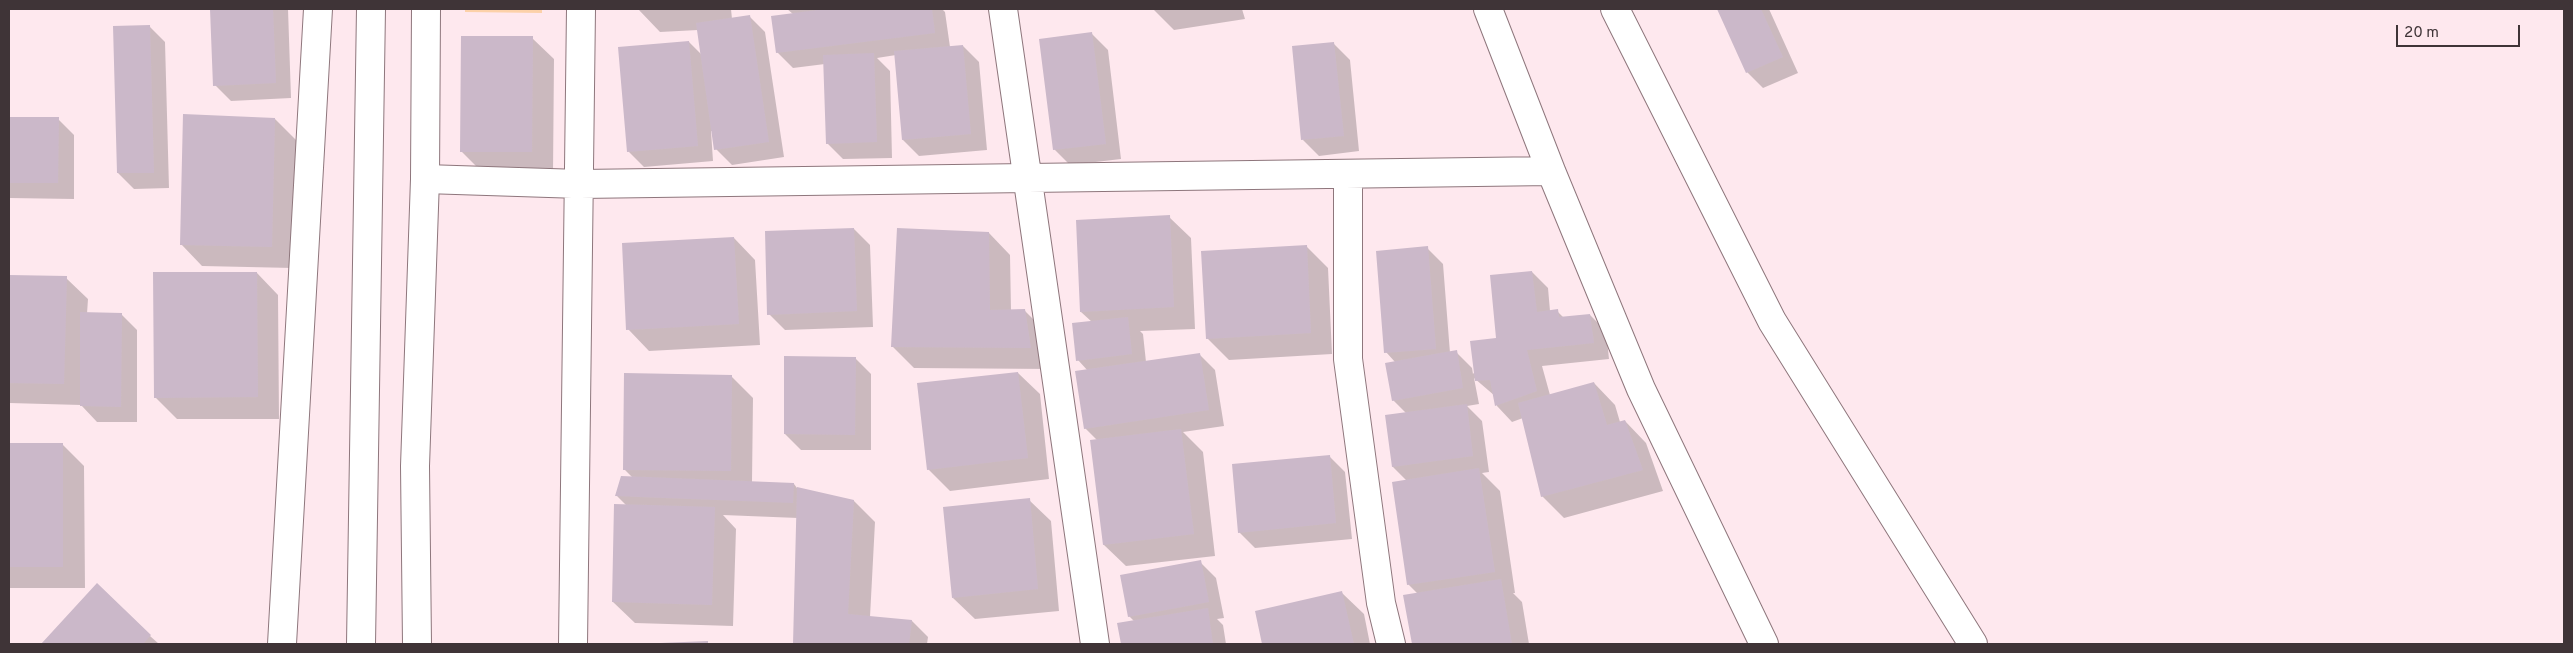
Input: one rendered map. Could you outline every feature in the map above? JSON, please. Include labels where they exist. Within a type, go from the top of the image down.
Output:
[{"type":"street","points":[[282,644],[318,9]]},
{"type":"street","points":[[361,644],[371,9]]},
{"type":"street","points":[[417,644],[415,466],[425,179],[426,9]]},
{"type":"street","points":[[573,644],[581,9]]},
{"type":"street","points":[[1003,9],[1096,644]]},
{"type":"street","points":[[1488,9],[1551,170],[1641,389],[1764,644]]},
{"type":"street","points":[[1615,9],[1772,321],[1973,644]]},
{"type":"street","points":[[425,179],[580,184],[1551,170]]},
{"type":"street","points":[[1348,174],[1348,359],[1381,603],[1392,644]]},
{"type":"shaded area","points":[[465,9],[542,9],[542,13],[465,12]]},
{"type":"building","points":[[210,9],[273,9],[276,83],[213,86]]},
{"type":"building","points":[[825,9],[932,9],[935,33],[776,53],[771,16]]},
{"type":"building","points":[[1717,9],[1761,9],[1783,57],[1746,73]]},
{"type":"building","points":[[750,15],[769,142],[714,150],[696,23]]},
{"type":"building","points":[[150,25],[154,173],[117,173],[113,26]]},
{"type":"building","points":[[1092,32],[1106,144],[1053,150],[1039,39]]},
{"type":"building","points":[[461,36],[533,36],[532,152],[460,152]]},
{"type":"building","points":[[689,41],[698,146],[627,152],[618,47]]},
{"type":"building","points":[[1334,42],[1344,136],[1301,140],[1292,46]]},
{"type":"building","points":[[963,45],[971,134],[902,140],[894,51]]},
{"type":"building","points":[[874,53],[877,142],[826,144],[823,55]]},
{"type":"building","points":[[183,114],[275,118],[272,247],[180,245]]},
{"type":"building","points":[[9,117],[59,117],[58,183],[9,183]]},
{"type":"building","points":[[1170,215],[1174,307],[1080,312],[1076,220]]},
{"type":"building","points":[[854,228],[857,311],[767,315],[765,231]]},
{"type":"building","points":[[897,228],[989,232],[990,310],[1025,309],[1031,348],[891,347]]},
{"type":"building","points":[[734,237],[739,324],[626,330],[622,243]]},
{"type":"building","points":[[1307,245],[1311,333],[1206,339],[1201,251]]},
{"type":"building","points":[[1428,246],[1436,349],[1384,353],[1376,251]]},
{"type":"building","points":[[1532,271],[1537,312],[1558,309],[1559,317],[1590,314],[1594,343],[1527,350],[1537,391],[1495,406],[1490,380],[1475,381],[1470,341],[1496,338],[1490,275]]},
{"type":"building","points":[[153,272],[257,272],[258,397],[154,398]]},
{"type":"building","points":[[9,275],[67,276],[64,384],[9,383]]},
{"type":"building","points":[[80,312],[122,313],[121,407],[80,406]]},
{"type":"building","points":[[1128,317],[1132,354],[1076,361],[1072,323]]},
{"type":"building","points":[[1457,350],[1463,388],[1392,401],[1385,363]]},
{"type":"building","points":[[1200,353],[1209,410],[1084,429],[1075,371]]},
{"type":"building","points":[[784,356],[856,357],[855,435],[784,434]]},
{"type":"building","points":[[1018,372],[1028,458],[927,470],[917,383]]},
{"type":"building","points":[[624,373],[732,375],[731,471],[623,470]]},
{"type":"building","points":[[1594,382],[1607,425],[1625,420],[1643,470],[1541,497],[1518,403]]},
{"type":"building","points":[[1467,404],[1473,456],[1392,467],[1385,415]]},
{"type":"building","points":[[1181,429],[1194,534],[1103,545],[1090,440]]},
{"type":"building","points":[[9,443],[63,443],[63,567],[9,567]]},
{"type":"building","points":[[1330,455],[1336,523],[1238,533],[1232,464]]},
{"type":"building","points":[[1479,468],[1495,572],[1407,585],[1392,482]]},
{"type":"building","points":[[621,476],[794,483],[793,503],[615,496]]},
{"type":"building","points":[[797,487],[854,500],[848,614],[912,620],[909,644],[793,644]]},
{"type":"building","points":[[1030,498],[1038,589],[952,598],[943,507]]},
{"type":"building","points":[[614,504],[715,507],[712,605],[612,602]]},
{"type":"building","points":[[1201,560],[1209,602],[1128,617],[1120,575]]},
{"type":"building","points":[[1501,579],[1512,644],[1412,644],[1403,595]]},
{"type":"building","points":[[97,583],[151,635],[143,644],[41,644]]},
{"type":"building","points":[[1342,591],[1354,644],[1262,644],[1255,611]]},
{"type":"building","points":[[1208,608],[1213,644],[1121,644],[1117,623]]},
{"type":"building","points":[[708,641],[708,644],[660,644],[660,643]]}]
